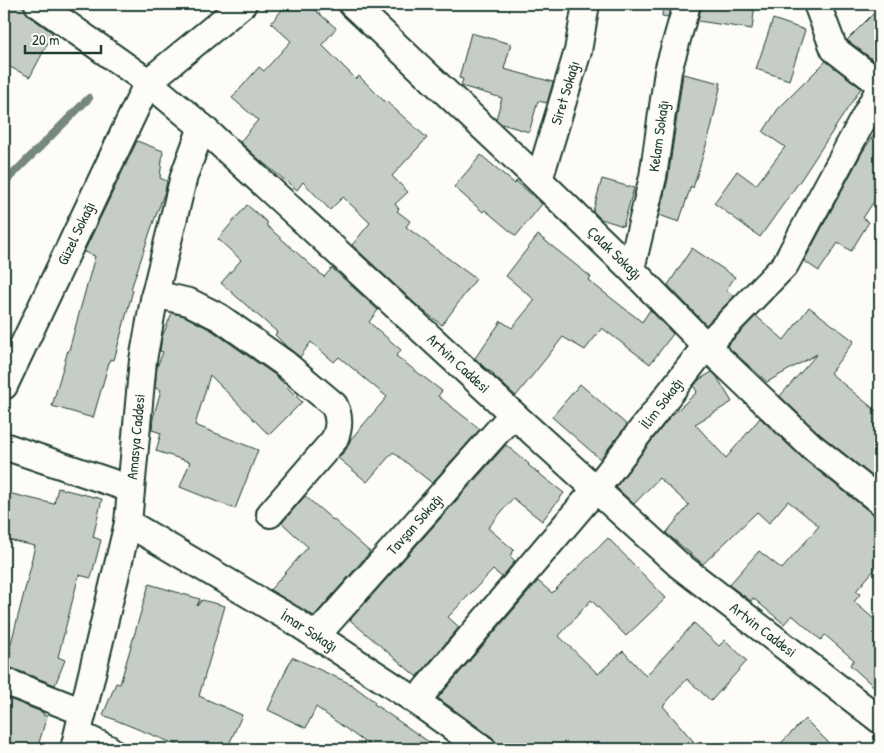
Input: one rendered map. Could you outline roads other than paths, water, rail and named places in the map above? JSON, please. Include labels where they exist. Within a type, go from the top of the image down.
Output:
[{"type":"street","name":"Artvin Caddesi","points":[[38,4],[148,82],[202,127],[680,564],[880,720]]},
{"type":"street","points":[[148,82],[243,4]]},
{"type":"street","name":"Çolak Sokağı","points":[[352,4],[539,180],[631,269],[706,346],[811,446],[880,500]]},
{"type":"street","name":"Siret Sokağı","points":[[539,180],[578,51],[586,4]]},
{"type":"street","name":"Kelam Sokağı","points":[[631,269],[653,177],[668,71],[687,4]]},
{"type":"street","points":[[817,4],[834,49],[880,84]]},
{"type":"street","name":"Güzel Sokağı","points":[[4,386],[148,82]]},
{"type":"street","name":"İlim Sokağı","points":[[416,701],[596,489],[706,346],[785,265],[880,88]]},
{"type":"street","name":"Amasya Caddesi","points":[[79,732],[128,523],[142,360],[155,294],[184,176],[202,127]]},
{"type":"street","points":[[155,294],[189,302],[219,317],[284,363],[334,404],[338,412],[339,421],[338,431],[334,440],[270,514]]},
{"type":"street","name":"Tavşan Sokağı","points":[[316,636],[514,414]]},
{"type":"street","points":[[4,446],[131,489]]},
{"type":"street","name":"İmar Sokağı","points":[[128,523],[316,636],[416,701],[483,749]]},
{"type":"street","points":[[4,681],[79,732],[109,749]]},
{"type":"waterway","points":[[4,183],[89,98]]}]
